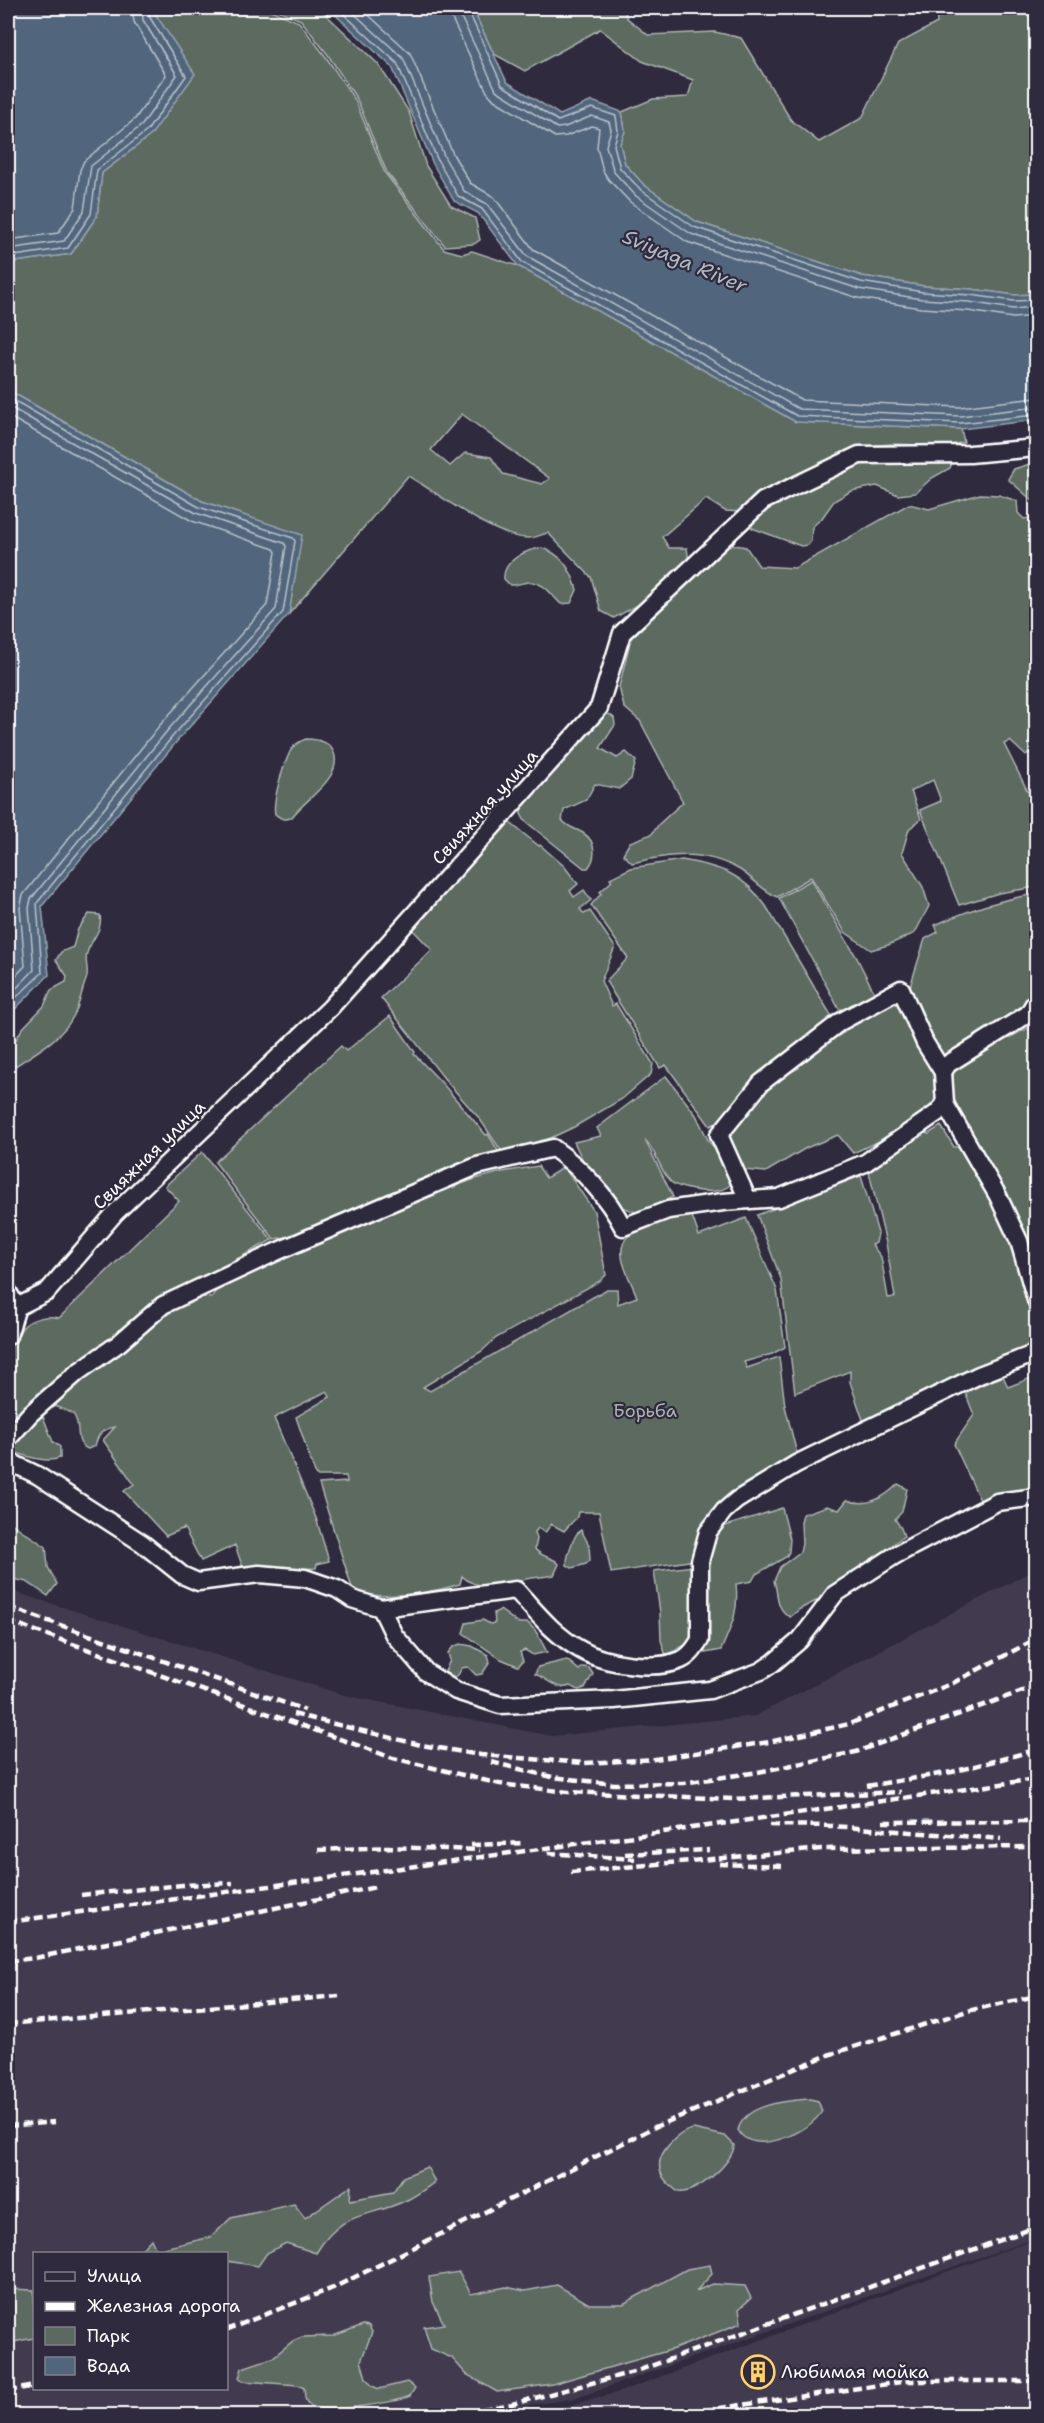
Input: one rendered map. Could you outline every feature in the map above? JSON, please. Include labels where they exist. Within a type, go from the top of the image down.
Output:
[{"type":"street","name":"Свияжная улица","points":[[17,1307],[47,1292],[115,1213],[330,1008],[599,708],[622,633],[764,501],[859,454],[970,454],[1036,448]]},
{"type":"street","points":[[748,1200],[719,1135],[753,1090],[840,1022],[901,989],[925,1043],[943,1072],[945,1104],[998,1196],[1018,1241],[1036,1300]]},
{"type":"street","points":[[943,1072],[953,1059],[1028,1014],[1036,1001]]},
{"type":"street","points":[[8,1439],[30,1414],[78,1372],[118,1344],[163,1305],[276,1252],[477,1166],[553,1148],[567,1157],[585,1177],[616,1213],[623,1227],[668,1210],[779,1198],[865,1163],[938,1113],[945,1104]]},
{"type":"street","points":[[8,1292],[17,1307],[8,1336]]},
{"type":"street","points":[[8,1461],[45,1481],[142,1543],[182,1575],[198,1582],[259,1574],[305,1578],[337,1589],[352,1599],[381,1608],[516,1590],[551,1629],[582,1651],[638,1665],[662,1665],[679,1660],[694,1650],[700,1640],[700,1561],[708,1532],[724,1510],[805,1460],[979,1375],[1036,1353]]},
{"type":"street","points":[[381,1608],[394,1635],[426,1672],[456,1691],[500,1705],[614,1700],[710,1690],[761,1671],[773,1663],[800,1640],[835,1594],[894,1556],[997,1502],[1036,1497]]},
{"type":"shaded area","points":[[1036,1569],[1036,2238],[576,2398],[459,2416],[8,2415],[8,1590],[344,1695],[552,1736],[755,1716]]},
{"type":"shaded area","points":[[1036,2239],[1036,2415],[518,2415],[550,2411],[619,2392]]},
{"type":"green space","points":[[156,8],[266,8],[299,22],[355,100],[385,173],[444,249],[462,254],[472,251],[518,266],[796,422],[961,429],[964,442],[948,446],[892,444],[866,446],[830,459],[783,483],[742,512],[725,511],[706,499],[662,537],[669,548],[687,548],[689,563],[640,604],[614,618],[601,611],[591,577],[548,533],[529,538],[500,531],[467,514],[408,476],[289,614],[301,535],[202,501],[8,390],[8,263],[71,254],[97,216],[102,173],[151,135],[154,12]],"holes":[[[462,414],[549,478],[542,484],[503,474],[491,457],[465,453],[450,466],[431,450]]]},
{"type":"green space","points":[[273,8],[319,8],[378,64],[409,112],[426,166],[451,206],[475,218],[480,240],[474,244],[445,246],[387,173],[357,99],[328,55],[301,20]]},
{"type":"green space","points":[[472,8],[624,8],[627,18],[648,35],[715,32],[741,38],[791,120],[819,142],[862,118],[898,44],[937,23],[936,8],[1036,8],[1036,294],[1015,295],[924,286],[862,276],[697,222],[644,185],[625,164],[620,144],[625,131],[622,112],[653,99],[688,97],[693,80],[642,61],[600,29],[525,71],[494,54]]},
{"type":"green space","points":[[861,461],[952,463],[950,468],[932,478],[915,493],[898,495],[877,486],[851,491],[834,501],[822,518],[812,527],[811,541],[808,545],[801,546],[752,528],[752,521],[766,507]]},
{"type":"green space","points":[[1036,462],[1036,751],[1025,755],[1010,741],[1004,744],[1036,808],[1036,887],[999,893],[959,905],[920,810],[941,801],[933,780],[911,791],[921,819],[909,829],[902,853],[923,887],[929,906],[915,933],[871,950],[845,932],[811,877],[777,897],[740,870],[713,859],[687,855],[660,857],[632,863],[623,854],[630,842],[652,834],[659,824],[683,802],[640,721],[624,707],[619,687],[632,634],[716,552],[729,544],[746,547],[759,566],[795,568],[909,504],[929,509],[980,494],[999,495],[1017,501],[1018,513],[1024,519],[1034,517],[1034,502],[1008,479],[1014,469]]},
{"type":"green space","points":[[542,548],[555,554],[569,570],[577,590],[571,603],[561,604],[539,584],[529,582],[510,585],[504,579],[507,567],[517,557]]},
{"type":"green space","points":[[609,714],[614,718],[615,725],[600,748],[617,758],[626,752],[636,761],[631,779],[619,789],[595,784],[586,800],[564,810],[562,820],[564,823],[587,836],[593,845],[593,859],[588,868],[584,868],[525,821],[521,814],[521,803],[554,764],[571,752],[600,715]]},
{"type":"green space","points":[[306,739],[319,740],[332,749],[335,762],[333,771],[321,788],[292,817],[283,819],[275,814],[279,782],[291,750]]},
{"type":"green space","points":[[509,822],[564,866],[578,884],[570,891],[574,897],[584,890],[591,900],[580,909],[584,914],[590,911],[615,947],[601,981],[612,1006],[616,1004],[653,1064],[651,1074],[622,1099],[574,1127],[536,1145],[502,1152],[479,1118],[447,1082],[381,998],[432,950],[413,930]]},
{"type":"green space","points":[[682,860],[730,873],[757,895],[766,906],[832,1017],[831,1025],[723,1120],[710,1126],[666,1065],[660,1068],[606,981],[628,958],[591,905],[612,881],[610,878],[631,868]]},
{"type":"green space","points":[[811,880],[857,958],[875,994],[847,1010],[839,1009],[779,898]]},
{"type":"green space","points":[[1036,894],[1036,989],[1008,1021],[964,1047],[940,1056],[909,990],[925,939],[938,932],[935,925],[948,919],[997,902]]},
{"type":"green space","points":[[89,914],[100,915],[100,926],[87,953],[87,977],[74,1015],[69,1024],[53,1040],[8,1071],[8,1043],[15,1041],[22,1029],[44,1006],[51,990],[66,982],[67,976],[56,960],[61,952],[73,947],[78,929]]},
{"type":"green space","points":[[893,995],[935,1078],[936,1093],[930,1107],[879,1141],[853,1153],[838,1135],[806,1148],[766,1172],[744,1170],[740,1166],[728,1136],[772,1082],[799,1068],[795,1060],[845,1032],[842,1025]]},
{"type":"green space","points":[[390,1016],[415,1052],[414,1054],[486,1135],[488,1134],[499,1152],[408,1186],[293,1236],[274,1239],[215,1162],[341,1046],[346,1051]]},
{"type":"green space","points":[[1036,1024],[1036,1281],[953,1105],[948,1076],[964,1058]]},
{"type":"green space","points":[[666,1076],[696,1115],[709,1142],[718,1150],[732,1179],[723,1189],[714,1191],[693,1190],[675,1185],[666,1176],[645,1140],[673,1197],[660,1205],[636,1212],[615,1201],[598,1184],[574,1142],[601,1136],[597,1128]]},
{"type":"green space","points":[[941,1126],[954,1147],[960,1147],[994,1203],[1012,1240],[1036,1317],[1036,1336],[1024,1348],[958,1376],[864,1423],[850,1382],[850,1371],[795,1393],[781,1279],[757,1215],[861,1176],[878,1233],[876,1243],[872,1245],[881,1257],[888,1298],[895,1297],[886,1243],[869,1172],[874,1169],[872,1161],[920,1129],[928,1134]]},
{"type":"green space","points":[[202,1152],[272,1240],[160,1300],[8,1428],[8,1348],[22,1328],[39,1318],[59,1318],[179,1201],[165,1186]]},
{"type":"green space","name":"Борьба","points":[[538,1166],[546,1178],[564,1167],[594,1211],[606,1275],[600,1281],[496,1338],[482,1351],[423,1387],[430,1391],[607,1289],[617,1289],[618,1304],[637,1297],[622,1258],[622,1250],[628,1236],[690,1210],[699,1236],[746,1218],[777,1290],[785,1347],[772,1354],[744,1362],[747,1368],[779,1357],[785,1406],[798,1458],[753,1482],[720,1504],[704,1529],[695,1560],[611,1573],[599,1512],[578,1512],[577,1517],[564,1531],[551,1524],[545,1533],[538,1528],[535,1532],[537,1539],[535,1549],[559,1564],[554,1575],[493,1586],[476,1584],[462,1576],[460,1584],[421,1593],[381,1596],[354,1594],[319,1484],[347,1482],[346,1476],[316,1476],[296,1417],[330,1397],[327,1391],[274,1418],[316,1518],[329,1561],[317,1564],[316,1568],[244,1571],[235,1545],[201,1561],[184,1528],[166,1536],[124,1491],[134,1484],[103,1440],[115,1427],[101,1433],[95,1446],[88,1449],[80,1443],[76,1418],[73,1414],[54,1406],[53,1400],[131,1343],[133,1337],[166,1308],[196,1296],[211,1298],[216,1291],[270,1263],[367,1218],[475,1179]]},
{"type":"green space","points":[[1003,1376],[1008,1387],[1036,1376],[1036,1492],[1019,1491],[980,1500],[954,1444],[974,1415],[965,1392]]},
{"type":"green space","points":[[42,1414],[53,1442],[60,1447],[60,1458],[44,1460],[16,1453],[14,1439]]},
{"type":"green space","points":[[898,1484],[907,1489],[902,1512],[895,1519],[904,1536],[818,1600],[790,1617],[785,1613],[780,1606],[774,1581],[780,1567],[800,1552],[803,1514],[827,1506],[839,1510],[847,1500],[861,1503],[875,1500],[887,1494]]},
{"type":"green space","points":[[782,1508],[790,1539],[789,1552],[786,1557],[756,1574],[752,1581],[736,1584],[735,1611],[721,1650],[705,1653],[707,1612],[704,1579],[713,1530]]},
{"type":"green space","points":[[8,1521],[46,1547],[48,1567],[57,1584],[48,1596],[27,1582],[8,1578]]},
{"type":"green space","points":[[581,1530],[589,1545],[590,1560],[586,1564],[572,1568],[567,1565],[568,1557],[573,1541]]},
{"type":"green space","points":[[693,1566],[695,1624],[690,1642],[666,1656],[661,1640],[660,1612],[654,1571]]},
{"type":"green space","points":[[500,1610],[518,1623],[528,1623],[535,1630],[547,1652],[533,1655],[525,1650],[520,1652],[523,1661],[518,1666],[501,1659],[463,1633],[466,1623],[483,1620],[490,1624],[495,1623],[494,1613]]},
{"type":"green space","points":[[460,1644],[472,1646],[488,1655],[490,1662],[482,1674],[476,1675],[468,1667],[462,1668],[454,1677],[445,1672],[450,1660],[448,1653]]},
{"type":"green space","points":[[567,1660],[579,1670],[583,1667],[589,1668],[593,1674],[585,1688],[579,1690],[570,1686],[561,1687],[535,1674],[538,1667]]},
{"type":"green space","points":[[810,2099],[818,2101],[822,2111],[816,2119],[794,2134],[768,2142],[755,2142],[745,2138],[738,2130],[742,2121],[758,2109],[768,2105]]},
{"type":"green space","points":[[693,2129],[725,2136],[734,2145],[728,2160],[721,2169],[694,2188],[678,2192],[667,2182],[660,2170],[661,2157],[669,2144],[681,2134]]},
{"type":"green space","points":[[427,2167],[435,2182],[407,2200],[346,2222],[326,2239],[316,2253],[286,2243],[267,2253],[258,2266],[228,2261],[228,2252],[139,2252],[151,2239],[156,2250],[211,2237],[231,2218],[294,2204],[305,2218],[351,2186],[350,2200],[393,2192],[403,2177]]},
{"type":"green space","points":[[710,2265],[712,2274],[696,2291],[713,2284],[745,2286],[751,2298],[739,2309],[741,2323],[674,2349],[552,2384],[497,2392],[466,2374],[452,2358],[431,2349],[424,2327],[444,2324],[433,2302],[429,2277],[459,2272],[471,2294],[506,2287],[525,2291],[557,2285],[589,2304],[623,2304],[687,2269]]},
{"type":"green space","points":[[8,2289],[33,2290],[33,2338],[8,2343]]},
{"type":"green space","points":[[363,2325],[369,2326],[372,2332],[361,2361],[366,2378],[372,2386],[379,2389],[407,2382],[415,2388],[410,2396],[390,2402],[343,2408],[317,2407],[308,2404],[304,2388],[298,2385],[242,2381],[239,2378],[242,2368],[272,2358],[293,2341],[302,2337],[333,2336]]},
{"type":"water","points":[[8,8],[156,8],[154,12],[195,74],[151,135],[102,173],[97,216],[71,254],[8,263]]},
{"type":"water","name":"Sviyaga River","points":[[328,8],[472,8],[507,82],[560,115],[592,101],[622,112],[625,131],[620,144],[625,164],[644,185],[697,222],[862,276],[924,286],[1015,295],[1036,294],[1036,420],[961,429],[796,422],[518,266],[478,213],[454,201],[433,164],[392,67]]},
{"type":"water","points":[[8,390],[202,501],[302,535],[289,614],[178,740],[42,906],[49,975],[12,1012],[8,1010]]},
{"type":"railway","points":[[8,1607],[305,1710]]},
{"type":"railway","points":[[8,1621],[393,1758],[500,1784],[568,1792],[733,1799],[901,1792]]},
{"type":"railway","points":[[293,1714],[421,1745],[481,1755],[583,1763],[655,1759],[769,1742],[849,1724],[951,1684],[1036,1639]]},
{"type":"railway","points":[[491,1762],[552,1777],[614,1784],[683,1783],[758,1772],[856,1752],[1036,1686]]},
{"type":"railway","points":[[867,1786],[952,1772],[1036,1750]]},
{"type":"railway","points":[[8,1922],[1036,1779]]},
{"type":"railway","points":[[883,1822],[1036,1821]]},
{"type":"railway","points":[[770,1825],[832,1826],[1001,1839]]},
{"type":"railway","points":[[471,1845],[525,1843]]},
{"type":"railway","points":[[384,1847],[480,1850]]},
{"type":"railway","points":[[318,1850],[390,1847]]},
{"type":"railway","points":[[571,1872],[821,1849],[1036,1847]]},
{"type":"railway","points":[[625,1854],[709,1850]]},
{"type":"railway","points":[[548,1853],[635,1859]]},
{"type":"railway","points":[[719,1864],[786,1866]]},
{"type":"railway","points":[[81,1895],[182,1885],[233,1883]]},
{"type":"railway","points":[[8,1961],[35,1958],[376,1887]]},
{"type":"railway","points":[[8,2024],[339,1996]]},
{"type":"railway","points":[[228,2329],[333,2288],[657,2126],[828,2055],[967,2011],[1036,1996]]},
{"type":"railway","points":[[8,2126],[55,2122]]},
{"type":"railway","points":[[442,2416],[512,2404],[637,2371],[1036,2227]]},
{"type":"railway","points":[[665,2416],[908,2381],[1036,2381]]},
{"type":"railway","points":[[8,2391],[33,2386]]},
{"type":"place","name":"Любимая мойка","points":[[758,2372]]}]
